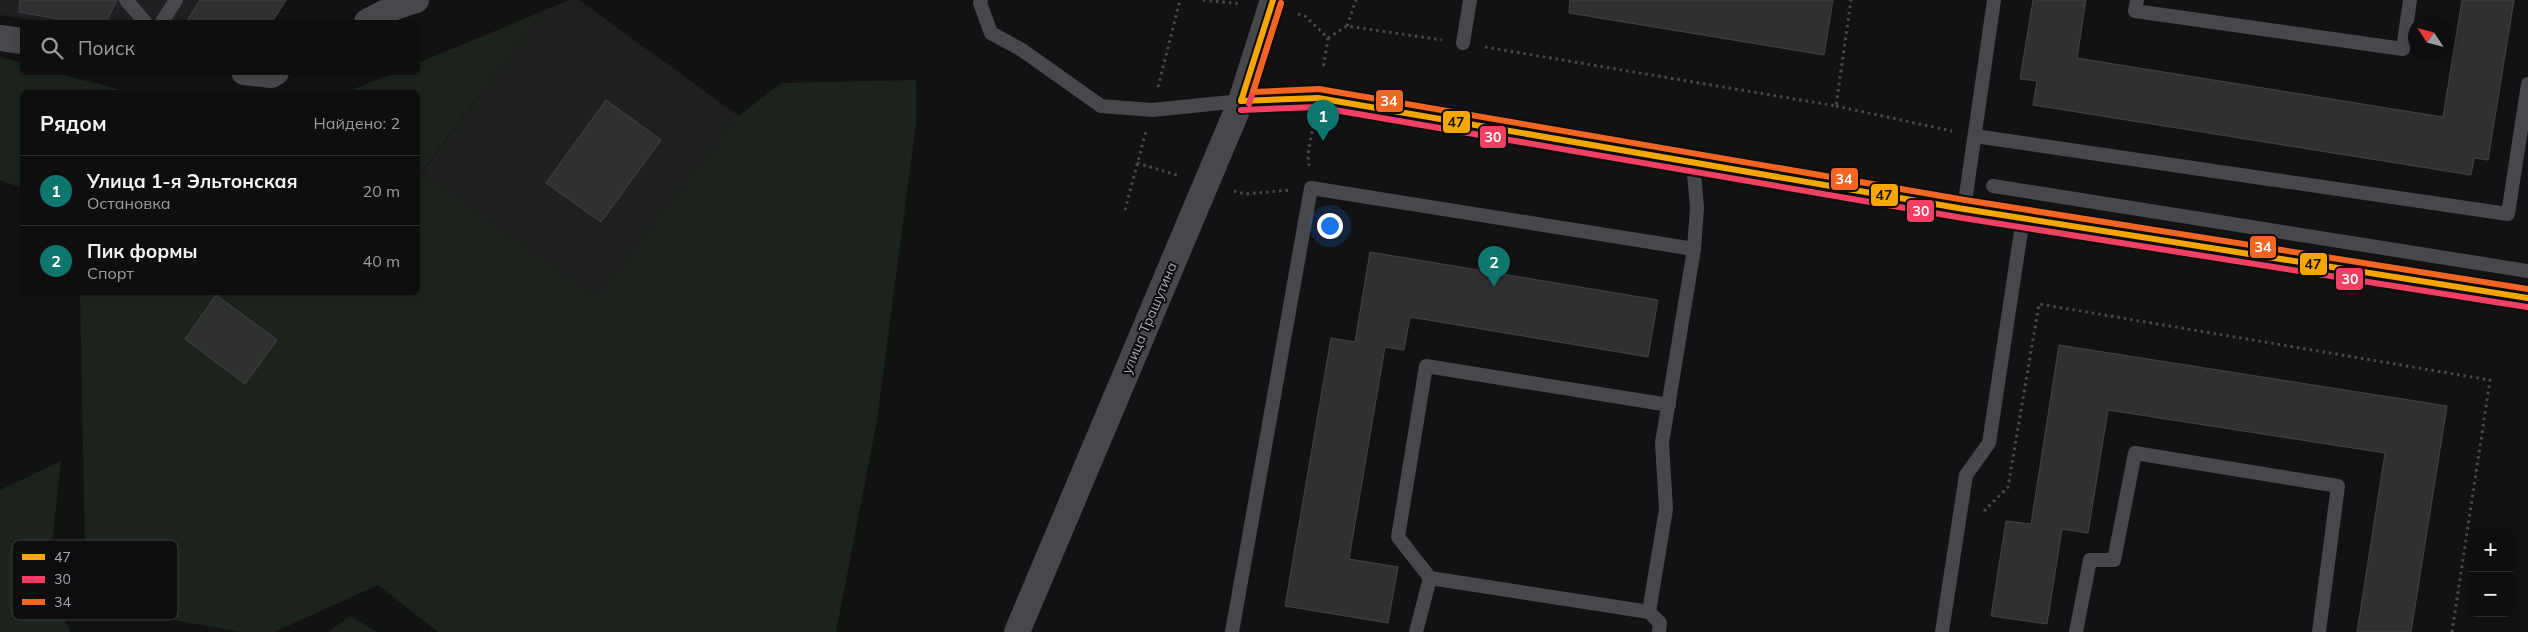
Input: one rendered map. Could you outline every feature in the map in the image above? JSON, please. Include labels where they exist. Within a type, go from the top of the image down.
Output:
[{"type":"street","points":[[371,20],[397,6],[416,0]]},
{"type":"street","name":"улица Трашутина","points":[[1017,632],[1241,100],[1273,0]]},
{"type":"street","points":[[0,38],[20,41]]},
{"type":"street","points":[[1241,100],[1318,98],[1964,209],[2528,298]]},
{"type":"lane","points":[[126,0],[143,20]]},
{"type":"lane","points":[[163,20],[176,0]]},
{"type":"lane","points":[[981,0],[980,3],[991,33],[1022,50],[1101,106],[1152,110],[1241,100]]},
{"type":"lane","points":[[1463,43],[1470,0]]},
{"type":"lane","points":[[1964,209],[1994,0]]},
{"type":"lane","points":[[2137,0],[2136,11],[2403,50],[2410,0]]},
{"type":"lane","points":[[1974,136],[2508,214],[2523,143],[2528,84]]},
{"type":"lane","points":[[1649,612],[1666,509],[1662,443],[1694,249],[1697,208],[1693,162]]},
{"type":"lane","points":[[1993,186],[2528,271]]},
{"type":"lane","points":[[1232,632],[1311,188],[1694,249]]},
{"type":"lane","points":[[1942,632],[1966,475],[1989,443],[2023,218]]},
{"type":"lane","points":[[1659,632],[1660,623],[1649,612],[1430,578],[1398,537],[1426,366],[1669,405]]},
{"type":"lane","points":[[2076,632],[2090,560],[2114,560],[2135,453],[2338,486],[2319,632]]},
{"type":"lane","points":[[1416,632],[1430,578]]},
{"type":"path","points":[[1125,210],[1180,0]]},
{"type":"path","points":[[1348,26],[1356,0]]},
{"type":"path","points":[[1836,106],[1851,0]]},
{"type":"path","points":[[1328,38],[1348,26],[1463,43],[1836,106],[1974,136]]},
{"type":"path","points":[[1982,513],[2008,487],[2039,304],[2490,380],[2452,632]]},
{"type":"shaded area","points":[[0,0],[287,0],[274,20],[30,20],[0,15]]},
{"type":"shaded area","points":[[569,0],[579,0],[739,116],[597,302],[421,174],[543,11]]},
{"type":"shaded area","points":[[543,11],[421,173],[597,301],[739,116],[781,83],[916,80],[916,124],[877,420],[836,632],[438,632],[378,585],[274,632],[240,632],[174,620],[178,620],[178,540],[85,540],[80,295],[420,295],[420,90],[351,90],[389,75],[420,75],[420,62]]},
{"type":"shaded area","points":[[0,57],[20,62],[20,75],[64,75],[122,90],[20,90],[20,187],[0,180]]},
{"type":"shaded area","points":[[61,461],[52,540],[12,540],[12,620],[64,620],[71,632],[0,632],[0,490]]},
{"type":"shaded area","points":[[350,616],[377,632],[328,632]]},
{"type":"building","points":[[20,0],[117,0],[107,20],[64,20],[19,12]]},
{"type":"building","points":[[200,0],[286,0],[273,20],[187,20]]},
{"type":"building","points":[[1570,0],[1833,0],[1824,55],[1569,13]]},
{"type":"building","points":[[2033,0],[2086,0],[2077,58],[2443,117],[2462,0],[2514,0],[2488,160],[2474,158],[2471,175],[2033,105],[2037,81],[2020,79]]},
{"type":"building","points":[[606,100],[661,140],[601,222],[546,183]]},
{"type":"building","points":[[1370,252],[1658,300],[1648,357],[1410,317],[1404,350],[1385,347],[1349,559],[1398,567],[1388,623],[1285,606],[1331,338],[1355,342]]},
{"type":"building","points":[[216,295],[277,340],[245,384],[185,339]]},
{"type":"building","points":[[2059,345],[2447,406],[2411,632],[2357,632],[2385,453],[2108,410],[2088,533],[2062,529],[2047,624],[1991,616],[2006,521],[2031,524]]},
{"type":"transit line","name":"47","points":[[1241,101],[1273,0]]},
{"type":"transit line","name":"30","points":[[1249,104],[1281,3]]},
{"type":"transit line","name":"34","points":[[1281,3],[1253,92],[1319,89],[1965,200],[2528,289]]},
{"type":"transit line","name":"47","points":[[1241,101],[1318,98],[1964,209],[2528,298]]},
{"type":"transit line","name":"30","points":[[1241,110],[1317,107],[1963,218],[2527,307]]},
{"type":"place","name":"Улица 1-я Эльтонская","points":[[1323,141]]},
{"type":"place","name":"Пик формы","points":[[1494,287]]}]
